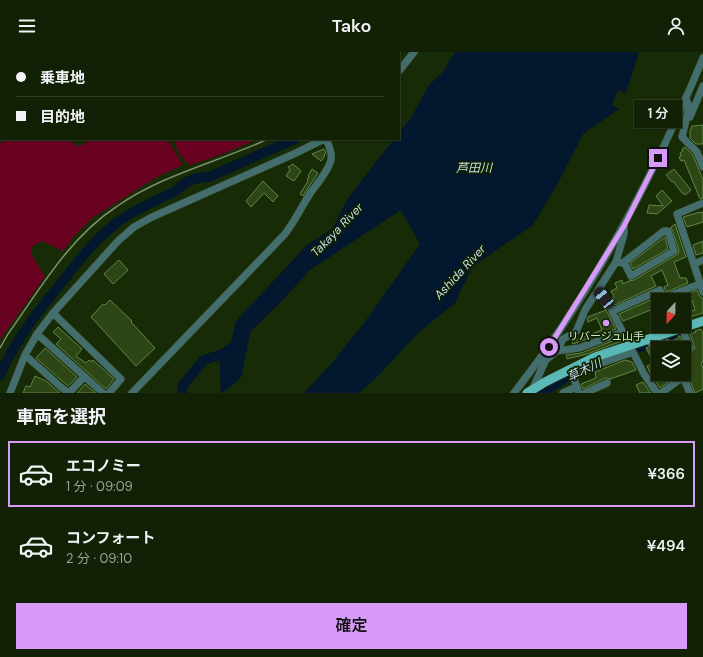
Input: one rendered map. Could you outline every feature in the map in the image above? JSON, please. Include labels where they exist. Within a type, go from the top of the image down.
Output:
[{"type":"main road","points":[[691,325],[703,321]]},
{"type":"main road","points":[[530,390],[572,373],[595,357],[651,344],[663,333]]},
{"type":"street","points":[[400,70],[414,52]]},
{"type":"street","points":[[514,393],[549,347],[624,226],[686,98],[703,58]]},
{"type":"street","points":[[682,137],[703,86]]},
{"type":"street","points":[[682,137],[689,106],[686,98]]},
{"type":"street","points":[[682,137],[700,151],[703,167]]},
{"type":"street","points":[[10,393],[25,355],[37,334],[53,313],[118,241],[134,227],[152,217],[323,140]]},
{"type":"street","points":[[132,393],[285,234],[328,167],[331,159],[329,144],[326,140]]},
{"type":"street","points":[[703,204],[677,214],[703,292]]},
{"type":"street","points":[[547,359],[557,351],[563,339],[576,332],[585,310],[616,262],[624,234],[624,226]]},
{"type":"street","points":[[616,262],[624,262],[664,231],[668,231],[674,251],[631,276],[624,262]]},
{"type":"street","points":[[694,264],[703,260]]},
{"type":"street","points":[[613,311],[660,290],[663,298],[700,284]]},
{"type":"street","points":[[598,291],[613,311],[644,374],[657,393]]},
{"type":"street","points":[[53,313],[121,379],[109,393]]},
{"type":"street","points":[[557,351],[580,348],[623,332]]},
{"type":"street","points":[[37,334],[103,393]]},
{"type":"street","points":[[530,390],[547,359],[549,347]]},
{"type":"street","points":[[25,355],[61,391],[69,393],[84,377]]},
{"type":"street","points":[[563,393],[578,390],[572,373]]},
{"type":"street","points":[[661,393],[684,377],[690,393]]},
{"type":"street","points":[[585,393],[606,384]]},
{"type":"shaded area","points":[[9,140],[69,140],[77,146],[85,144],[85,140],[168,140],[183,165],[155,178],[92,218],[75,235],[63,251],[42,241],[32,247],[32,255],[45,277],[0,339],[0,143]]},
{"type":"shaded area","points":[[173,140],[257,140],[190,165],[180,155]]},
{"type":"water","name":"芦田川","points":[[455,52],[639,52],[626,93],[618,90],[612,105],[619,109],[583,134],[558,183],[533,225],[472,267],[455,303],[419,332],[375,379],[359,393],[304,393],[331,364],[364,323],[420,244],[401,210],[310,270],[280,303],[250,332],[242,376],[233,385],[221,393],[219,351],[231,342],[236,321],[307,245],[332,229],[348,198],[393,140],[400,140],[400,132],[412,116],[429,85],[442,73]]},
{"type":"building","points":[[703,125],[703,144],[696,144],[690,138],[690,131],[692,126]]},
{"type":"building","points":[[685,147],[693,155],[703,180],[703,198],[700,199],[684,160],[681,161],[679,157],[681,156],[680,153],[683,151],[682,149]]},
{"type":"building","points":[[324,149],[326,153],[321,161],[312,154]]},
{"type":"building","points":[[293,164],[301,171],[294,181],[286,176],[290,170],[288,167]]},
{"type":"building","points":[[312,169],[318,173],[303,196],[300,194],[308,181],[308,176]]},
{"type":"building","points":[[674,169],[691,190],[685,195],[666,175]]},
{"type":"building","points":[[263,181],[278,196],[273,202],[264,193],[251,207],[246,201]]},
{"type":"building","points":[[662,190],[672,201],[657,214],[647,213],[649,205],[663,206],[656,196]]},
{"type":"building","points":[[703,212],[703,222],[687,227],[683,217]]},
{"type":"building","points":[[675,224],[686,257],[674,262],[680,278],[686,278],[688,283],[666,292],[664,287],[668,285],[662,270],[651,276],[656,286],[615,305],[611,299],[614,297],[611,291],[617,288],[615,283],[622,280],[623,284],[634,280],[678,254],[679,250],[671,227]]},
{"type":"building","points":[[665,237],[668,249],[633,269],[630,263]]},
{"type":"building","points":[[703,241],[703,253],[696,255],[693,245]]},
{"type":"building","points":[[119,260],[128,270],[113,284],[104,274]]},
{"type":"building","points":[[697,290],[703,299],[703,313],[691,317],[691,311],[695,310],[691,300],[691,293],[690,293]]},
{"type":"building","points":[[110,300],[132,321],[131,322],[155,348],[136,366],[91,317],[103,304],[105,305]]},
{"type":"building","points":[[651,300],[651,310],[623,321],[619,314]]},
{"type":"building","points":[[601,303],[605,308],[616,329],[573,344],[572,342],[576,340],[602,330],[597,318],[588,322],[587,319],[588,317],[606,310]]},
{"type":"building","points":[[58,327],[82,349],[76,356],[86,363],[89,360],[92,362],[93,360],[114,379],[106,389],[56,344],[61,339],[53,332]]},
{"type":"building","points":[[701,329],[703,334],[703,362],[701,363],[703,369],[703,389],[695,393],[690,381],[691,353],[695,348],[690,334],[696,332],[695,331]]},
{"type":"building","points":[[678,336],[680,336],[682,341],[672,341],[679,338]]},
{"type":"building","points":[[620,338],[622,341],[587,354],[567,359],[566,355],[581,353]]},
{"type":"building","points":[[647,347],[651,354],[651,357],[646,348]]},
{"type":"building","points":[[45,348],[77,377],[68,386],[36,358]]},
{"type":"building","points":[[625,360],[632,362],[636,370],[610,379],[611,380],[605,378],[583,389],[581,384],[596,378],[595,372]]},
{"type":"building","points":[[651,364],[651,374],[650,373],[647,366]]},
{"type":"building","points":[[35,376],[46,381],[60,393],[23,393],[26,386],[30,387]]},
{"type":"building","points":[[655,381],[670,381],[660,388]]},
{"type":"building","points":[[643,382],[651,393],[640,393],[636,385]]},
{"type":"building","points":[[85,384],[92,390],[96,393],[77,393]]},
{"type":"waterway","points":[[0,375],[20,338],[44,304],[91,247],[116,223],[150,203],[176,191],[187,182],[209,177],[293,140]]},
{"type":"waterway","name":"草木川","points":[[634,349],[676,335]]},
{"type":"waterway","name":"Takaya River","points":[[182,393],[183,385],[204,360],[229,352],[231,349]]},
{"type":"waterway","name":"草木川","points":[[542,393],[577,370]]},
{"type":"railway","points":[[0,348],[56,265],[99,220],[133,196],[152,186],[171,177],[266,140]]},
{"type":"place","name":"リバージュ山手","points":[[606,323]]},
{"type":"route","points":[[549,347],[624,226],[658,158]]},
{"type":"water label","name":"Ashida River","points":[[460,272]]}]
